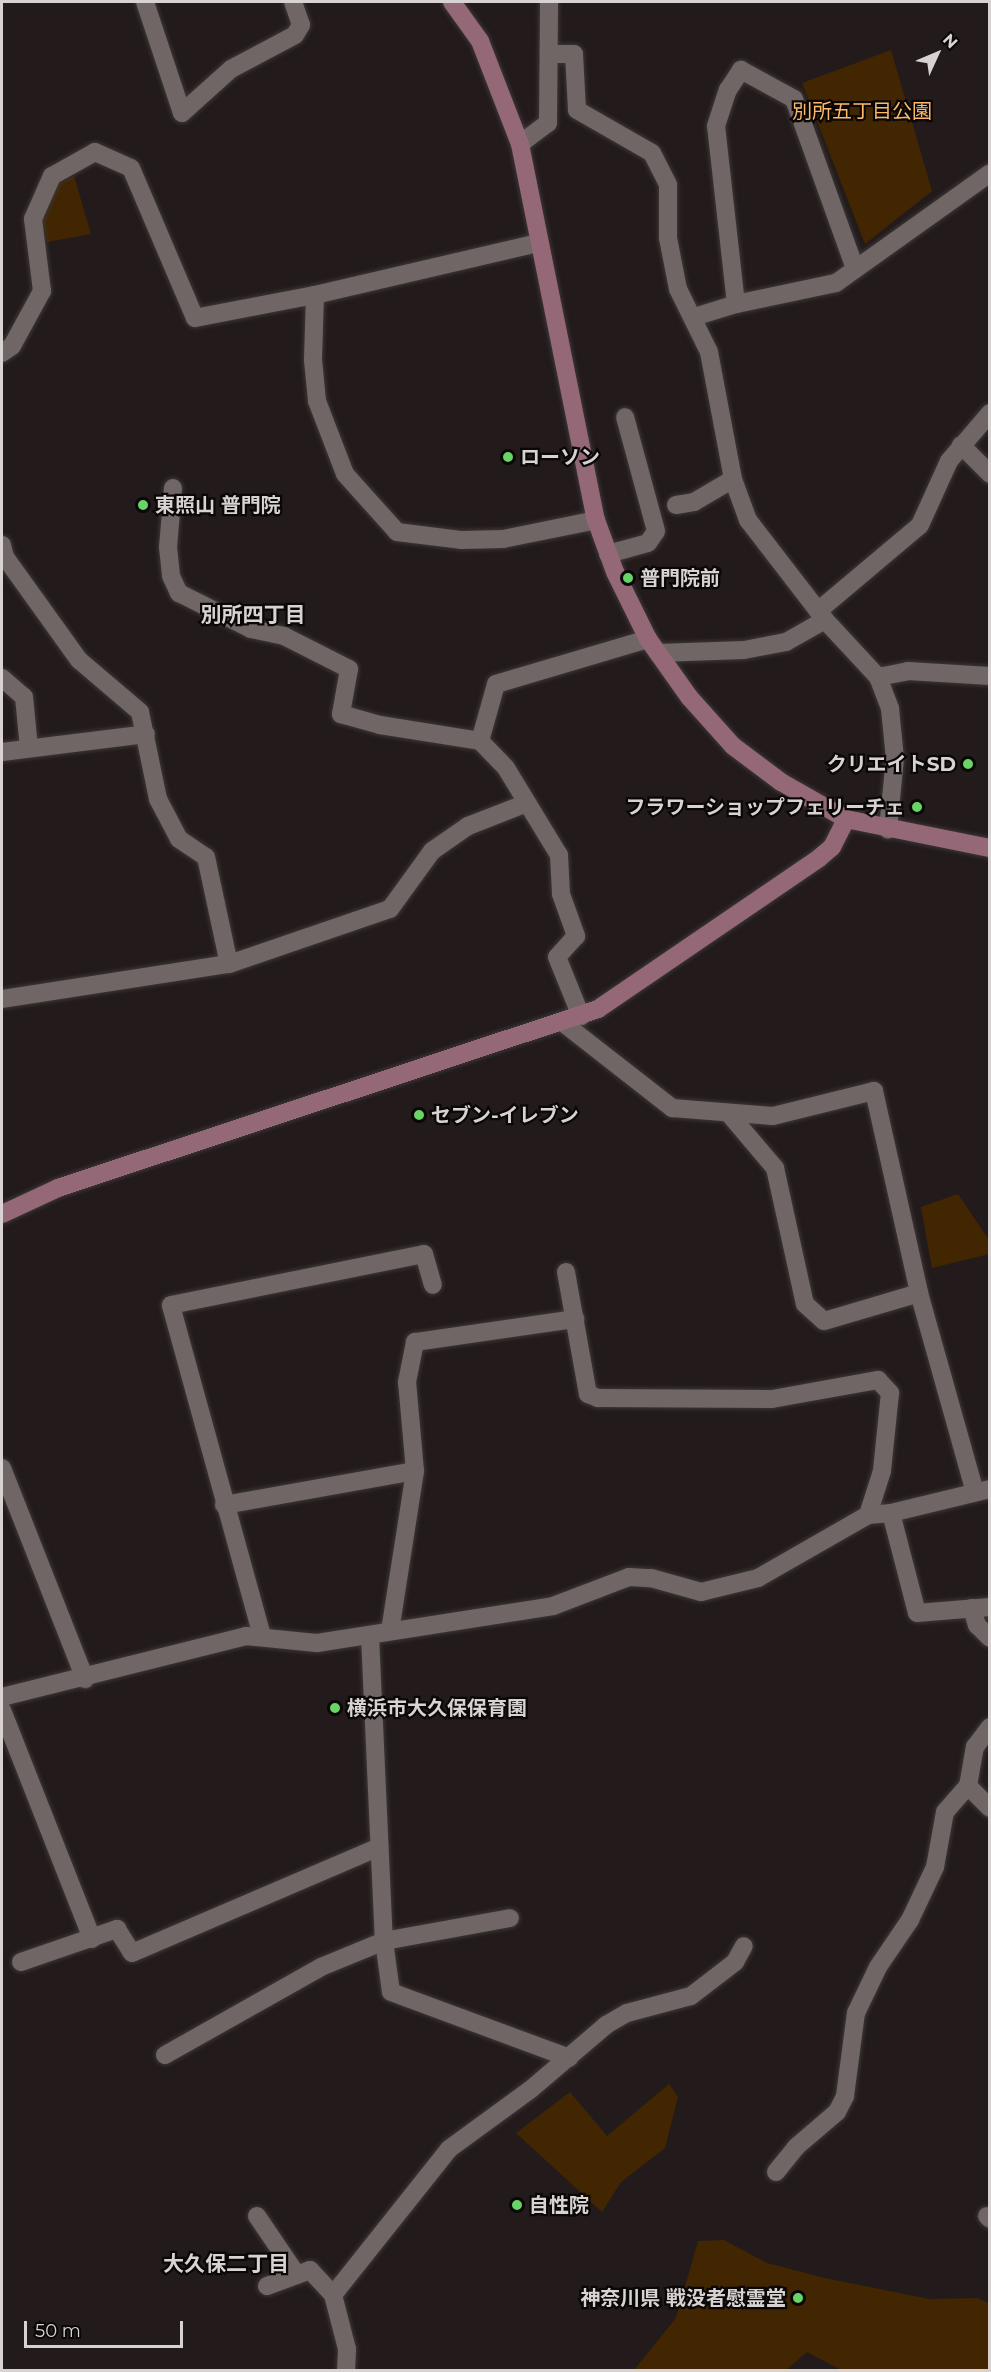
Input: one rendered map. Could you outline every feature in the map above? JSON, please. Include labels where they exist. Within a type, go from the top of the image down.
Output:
[{"type":"street","points":[[145,2],[182,113],[231,69],[295,34],[302,25],[293,2]]},
{"type":"street","points":[[452,2],[480,41],[520,144],[596,520],[608,554],[653,646],[732,746],[781,782],[846,819],[888,830],[990,848]]},
{"type":"street","points":[[520,144],[548,123],[549,2]]},
{"type":"street","points":[[550,54],[574,54],[577,110],[652,153],[668,185],[668,238],[678,289],[709,351],[733,479],[747,520],[821,616],[878,677],[890,709],[895,758],[888,830]]},
{"type":"street","points":[[736,304],[716,126],[728,90],[741,70],[794,99],[855,268]]},
{"type":"street","points":[[2,353],[12,346],[42,291],[33,219],[52,176],[95,152],[131,168],[195,318],[315,295],[539,243]]},
{"type":"street","points":[[694,317],[736,304],[836,283],[990,173]]},
{"type":"street","points":[[315,295],[313,360],[317,401],[345,474],[397,532],[461,540],[503,539],[596,520]]},
{"type":"street","points":[[480,741],[496,684],[653,646],[744,650],[786,642],[821,616],[920,525],[961,445],[990,412]]},
{"type":"street","points":[[608,554],[648,543],[656,531],[625,417]]},
{"type":"street","points":[[961,445],[990,474]]},
{"type":"street","points":[[676,505],[694,502],[733,479]]},
{"type":"street","points":[[173,488],[168,547],[171,576],[179,593],[251,629],[284,636],[349,669],[341,714],[380,725],[480,741],[506,768],[559,855],[561,894],[576,936],[557,957],[581,1016]]},
{"type":"street","points":[[2,544],[5,557],[79,660],[140,712],[158,799],[178,839],[206,857],[229,964]]},
{"type":"street","points":[[878,677],[908,671],[990,676]]},
{"type":"street","points":[[2,678],[24,697],[29,748]]},
{"type":"street","points":[[2,752],[146,734]]},
{"type":"street","points":[[2,999],[229,964],[390,909],[432,851],[468,826],[527,803]]},
{"type":"street","points":[[2,1214],[57,1188],[598,1009],[819,858],[832,847],[846,819]]},
{"type":"street","points":[[2,1697],[85,1679],[246,1636],[317,1643],[553,1606],[629,1577],[651,1578],[701,1592],[758,1578],[868,1515],[891,1513],[982,1491],[919,1293],[874,1091],[773,1116],[730,1115],[672,1108],[562,1022]]},
{"type":"street","points":[[730,1115],[775,1168],[805,1304],[824,1321],[919,1293]]},
{"type":"street","points":[[262,1636],[224,1505],[171,1305],[424,1254],[433,1285]]},
{"type":"street","points":[[566,1272],[588,1394],[598,1398],[772,1399],[878,1380],[890,1393],[882,1471],[868,1515]]},
{"type":"street","points":[[390,1631],[415,1471],[407,1382],[415,1342],[575,1319]]},
{"type":"street","points":[[2,1468],[6,1493],[85,1679]]},
{"type":"street","points":[[224,1505],[415,1471]]},
{"type":"street","points":[[891,1513],[917,1613],[981,1607],[977,1625],[990,1638]]},
{"type":"street","points":[[370,1636],[384,1941],[391,1992],[569,2058]]},
{"type":"street","points":[[2,1710],[92,1939]]},
{"type":"street","points":[[776,2172],[796,2147],[837,2112],[845,2096],[856,2013],[878,1967],[910,1920],[935,1867],[945,1812],[968,1786],[975,1746],[990,1727]]},
{"type":"street","points":[[968,1786],[990,1808]]},
{"type":"street","points":[[21,1962],[117,1929],[132,1953],[379,1847]]},
{"type":"street","points":[[165,2055],[321,1968],[384,1941],[510,1918]]},
{"type":"street","points":[[333,2295],[448,2149],[569,2058],[606,2025],[627,2013],[691,1996],[735,1962],[744,1946]]},
{"type":"street","points":[[257,2216],[297,2275]]},
{"type":"street","points":[[267,2286],[310,2270],[333,2295],[347,2349],[346,2370]]},
{"type":"green space","name":"別所五丁目公園","points":[[891,50],[932,191],[865,244],[802,83]]},
{"type":"green space","points":[[74,176],[91,234],[47,242],[43,222],[59,183]]},
{"type":"green space","points":[[958,1194],[989,1240],[989,1254],[932,1268],[921,1207]]},
{"type":"green space","points":[[669,2084],[678,2097],[665,2148],[621,2182],[602,2212],[516,2133],[570,2092],[607,2136]]},
{"type":"green space","name":"神奈川県 戦没者慰霊堂","points":[[724,2240],[767,2263],[825,2278],[929,2299],[977,2298],[989,2303],[989,2370],[841,2370],[807,2352],[786,2370],[634,2370],[676,2318],[698,2241]]},
{"type":"place","name":"ローソン","points":[[508,457]]},
{"type":"place","name":"東照山 普門院","points":[[143,505]]},
{"type":"place","name":"普門院前","points":[[628,578]]},
{"type":"place","name":"クリエイトSD","points":[[968,764]]},
{"type":"place","name":"フラワーショップフェリーチェ","points":[[917,807]]},
{"type":"place","name":"セブン-イレブン","points":[[419,1115]]},
{"type":"place","name":"横浜市大久保保育園","points":[[335,1708]]},
{"type":"place","name":"自性院","points":[[517,2205]]},
{"type":"place","name":"神奈川県 戦没者慰霊堂","points":[[798,2298]]},
{"type":"district","name":"別所四丁目","points":[[253,615]]},
{"type":"district","name":"大久保二丁目","points":[[226,2264]]}]
